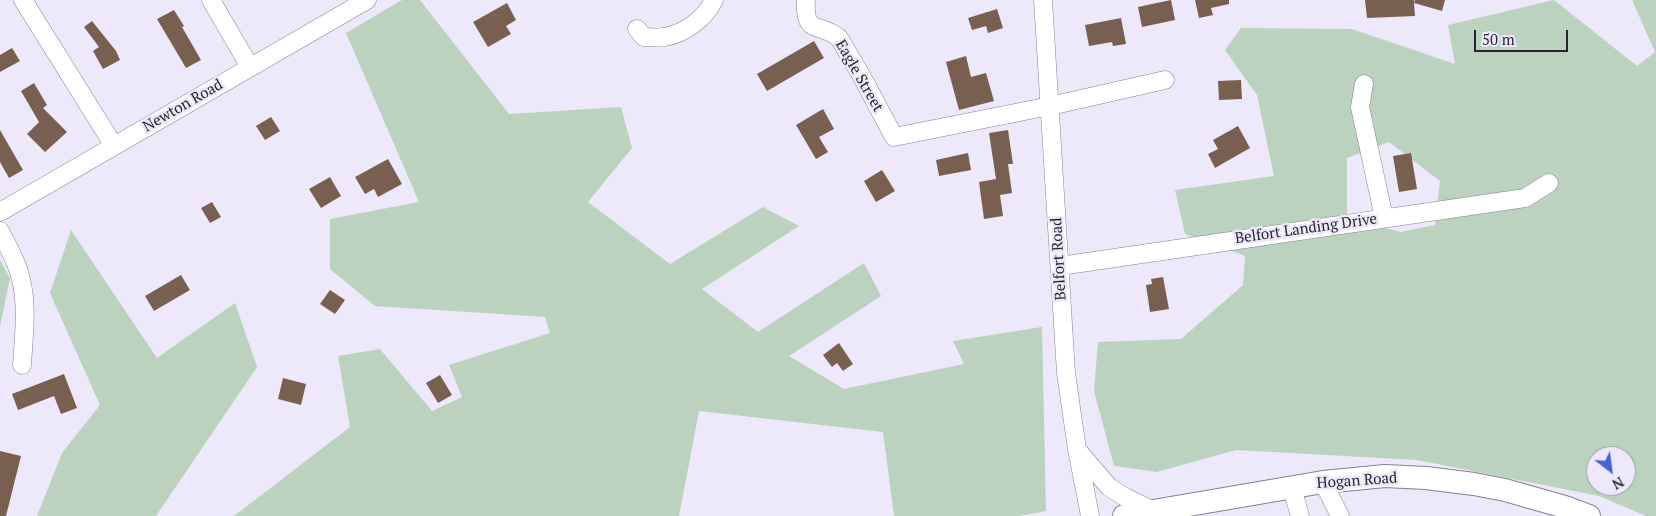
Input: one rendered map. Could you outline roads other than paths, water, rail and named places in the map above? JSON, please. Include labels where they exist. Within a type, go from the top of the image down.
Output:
[{"type":"main road","name":"Hogan Road","points":[[1124,516],[1323,482],[1385,476],[1426,478],[1474,484],[1532,497],[1589,516]]},
{"type":"street","points":[[23,0],[114,146]]},
{"type":"street","points":[[211,0],[250,67]]},
{"type":"street","name":"Newton Road","points":[[0,212],[367,0]]},
{"type":"street","points":[[637,28],[644,37],[665,37],[682,32],[700,20],[709,10],[714,0]]},
{"type":"street","name":"Eagle Street","points":[[806,0],[808,21],[813,27],[834,34],[839,38],[894,138],[1050,106]]},
{"type":"street","name":"Belfort Road","points":[[1044,0],[1066,373],[1077,449],[1090,516]]},
{"type":"street","points":[[1050,106],[1165,80]]},
{"type":"street","points":[[1364,84],[1360,107],[1384,218]]},
{"type":"street","name":"Belfort Landing Drive","points":[[1060,266],[1525,198],[1549,183]]},
{"type":"street","points":[[0,231],[17,266],[23,288],[25,306],[22,365]]},
{"type":"street","points":[[1077,449],[1109,487],[1152,510]]},
{"type":"street","points":[[1323,482],[1340,516]]},
{"type":"street","points":[[1292,488],[1300,516]]}]
